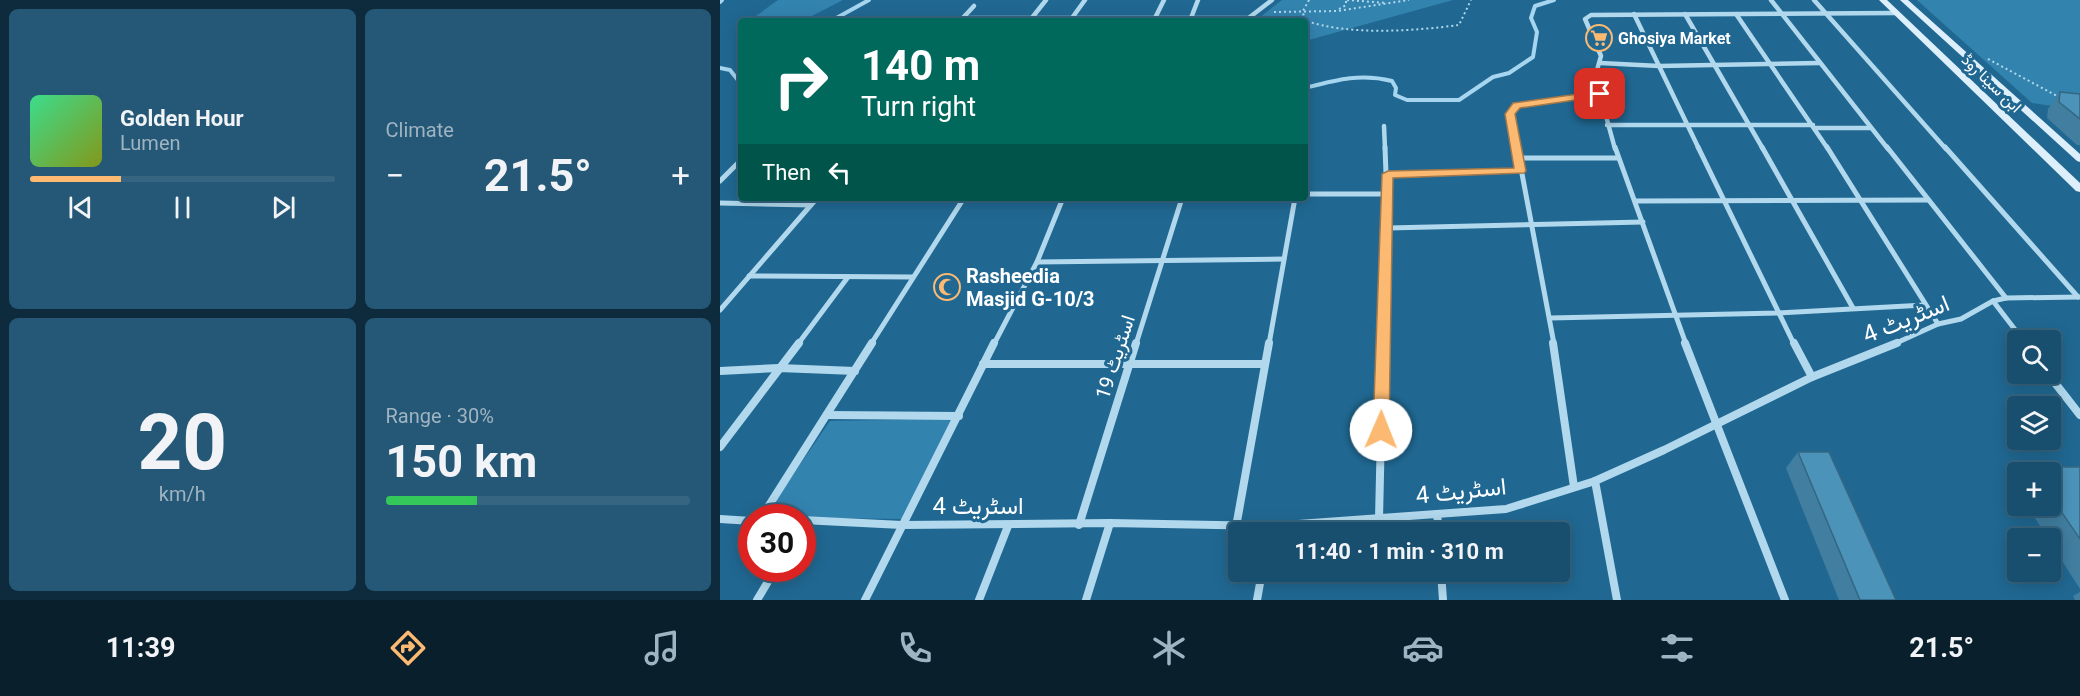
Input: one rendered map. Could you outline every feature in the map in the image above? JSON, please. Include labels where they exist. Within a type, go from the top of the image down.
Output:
[{"type":"main road","name":"ابن سینا روڈ","points":[[1883,0],[2080,189]]},
{"type":"main road","name":"ابن سینا روڈ","points":[[1904,0],[2080,159]]},
{"type":"street","points":[[1032,18],[1046,0]]},
{"type":"street","points":[[1072,18],[1084,0]]},
{"type":"street","points":[[1164,0],[1155,18],[1191,18],[1198,0]]},
{"type":"street","points":[[1248,18],[1272,0]]},
{"type":"street","points":[[1771,0],[2006,298]]},
{"type":"street","points":[[1814,0],[2079,297]]},
{"type":"street","points":[[962,18],[974,6]]},
{"type":"street","points":[[1785,600],[1716,426],[1618,158],[1600,94],[1597,70],[1601,56],[1585,19],[1591,15],[1634,14],[1897,13]]},
{"type":"street","points":[[1634,14],[1778,313],[1812,377]]},
{"type":"street","points":[[1684,14],[1750,124],[1791,201],[1853,308]]},
{"type":"street","points":[[1736,14],[1814,127],[1938,324]]},
{"type":"street","points":[[1600,63],[1659,66],[1820,63]]},
{"type":"street","points":[[1574,487],[1550,318],[1510,114],[1517,105],[1600,94]]},
{"type":"street","points":[[1607,125],[1750,124],[1870,128]]},
{"type":"street","points":[[1380,519],[1384,296],[1388,228],[1388,174],[1384,126]]},
{"type":"street","points":[[1518,158],[1618,158]]},
{"type":"street","points":[[720,180],[738,163]]},
{"type":"street","points":[[1388,174],[1520,171]]},
{"type":"street","points":[[1308,194],[1387,194]]},
{"type":"street","points":[[1635,201],[1928,200]]},
{"type":"street","points":[[720,310],[814,201]]},
{"type":"street","points":[[770,504],[962,201]]},
{"type":"street","points":[[865,600],[983,364],[1037,262],[1062,201]]},
{"type":"street","name":"اسٹریٹ 19","points":[[1078,525],[1181,201]]},
{"type":"street","points":[[1237,522],[1294,201]]},
{"type":"street","points":[[720,203],[811,205]]},
{"type":"street","points":[[1388,228],[1643,222]]},
{"type":"street","points":[[1037,262],[1163,263],[1284,260]]},
{"type":"street","points":[[749,276],[913,277]]},
{"type":"street","points":[[720,447],[848,277]]},
{"type":"street","name":"اسٹریٹ 4","points":[[1347,522],[1506,509],[1595,481],[1716,426],[1812,377],[1883,350],[1938,324],[1961,319],[1993,302],[2006,298],[2079,297]]},
{"type":"street","points":[[1993,302],[2015,330]]},
{"type":"street","points":[[1550,318],[1778,313],[1925,305]]},
{"type":"street","points":[[983,364],[1265,364]]},
{"type":"street","points":[[720,371],[779,368],[855,371]]},
{"type":"street","points":[[2056,384],[2080,415]]},
{"type":"street","points":[[827,415],[959,416]]},
{"type":"street","points":[[1595,481],[1617,600]]},
{"type":"street","points":[[1437,514],[1438,522]]},
{"type":"street","points":[[720,519],[738,520]]},
{"type":"street","name":"اسٹریٹ 4","points":[[816,522],[1008,526],[1110,523],[1228,527]]},
{"type":"street","points":[[1086,600],[1110,523]]},
{"type":"street","points":[[978,600],[1008,526]]},
{"type":"street","points":[[757,600],[768,582]]},
{"type":"street","points":[[1257,600],[1260,582]]},
{"type":"street","points":[[1442,582],[1443,600]]},
{"type":"path","points":[[1305,18],[1303,11],[1309,0]]},
{"type":"path","points":[[1337,11],[1346,5],[1347,0],[1394,3]]},
{"type":"path","points":[[1258,12],[1337,11],[1409,0]]},
{"type":"path","points":[[1308,22],[1324,27],[1355,29],[1456,26],[1462,23],[1471,0]]},
{"type":"path","points":[[1987,57],[2059,97]]},
{"type":"shaded area","points":[[778,0],[843,0],[808,18],[753,18]]},
{"type":"shaded area","points":[[1282,0],[1453,0],[1308,40],[1308,18],[1259,18]]},
{"type":"shaded area","points":[[1917,0],[2080,0],[2080,110],[2032,103]]},
{"type":"shaded area","points":[[953,419],[902,519],[816,518],[816,504],[773,504],[830,421]]},
{"type":"building","points":[[2060,92],[2080,94],[2080,119],[2059,102]]},
{"type":"building","points":[[1798,452],[1829,452],[1896,600],[1860,600]]},
{"type":"building","points":[[2061,467],[2080,467],[2080,539],[2061,511]]},
{"type":"waterway","points":[[836,18],[869,0]]},
{"type":"waterway","points":[[1308,87],[1338,80],[1369,78],[1392,81],[1396,88],[1395,95],[1407,100],[1459,100],[1493,77],[1509,73],[1533,57],[1537,32],[1531,18],[1535,6],[1554,0]]},
{"type":"waterway","points":[[720,68],[730,70],[738,80]]},
{"type":"place","name":"Ghosiya Market","points":[[1599,38]]},
{"type":"place","name":"Rasheedia Masjid G-10/3","points":[[947,287]]},
{"type":"route","points":[[1381,430],[1388,174],[1520,171],[1510,114],[1517,105],[1600,94]]}]
